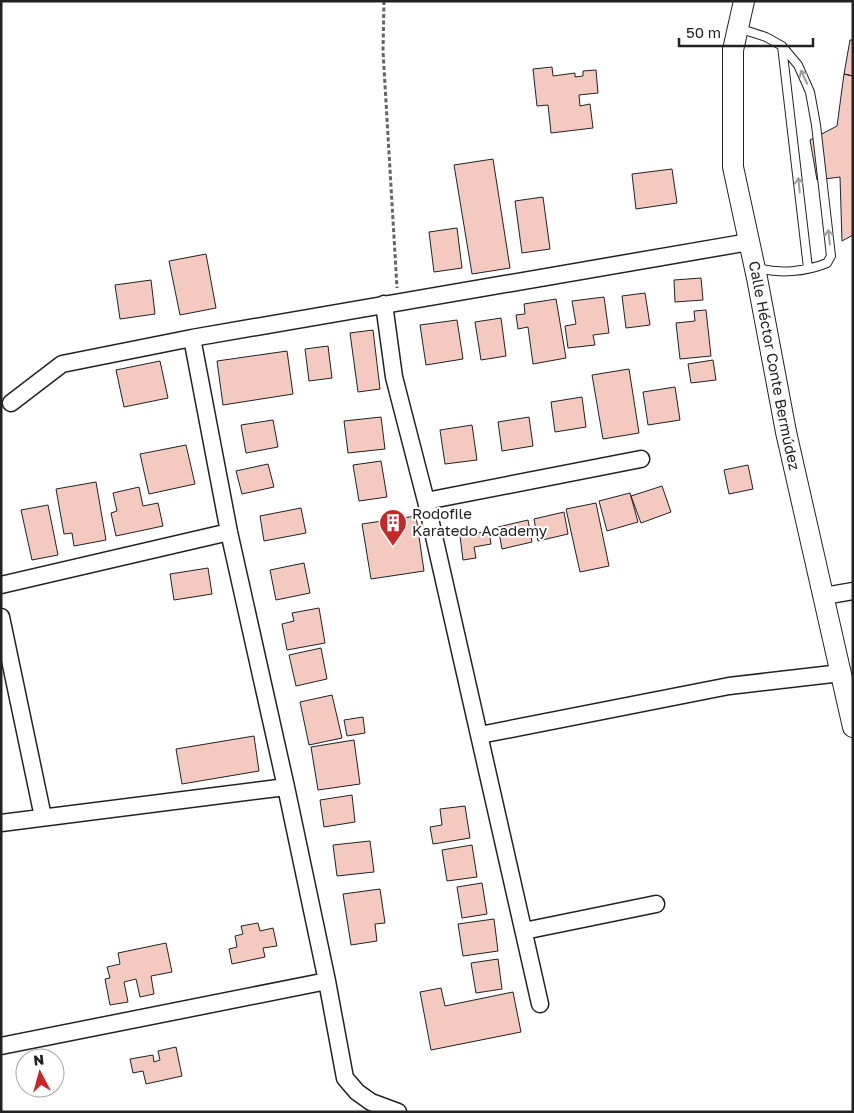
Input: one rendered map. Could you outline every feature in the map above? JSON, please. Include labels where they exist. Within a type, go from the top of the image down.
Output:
[{"type":"street","name":"Calle Héctor Conte Bermúdez","points":[[744,1],[733,50],[732,167],[755,268],[786,432],[853,727]]},
{"type":"street","points":[[11,402],[62,364],[192,338],[749,242]]},
{"type":"street","points":[[391,303],[394,377],[426,501],[540,1004]]},
{"type":"street","points":[[192,338],[229,532],[327,981],[344,1078],[357,1092],[371,1102],[398,1112]]},
{"type":"street","points":[[426,501],[641,459]]},
{"type":"street","points":[[1,585],[229,532]]},
{"type":"street","points":[[824,596],[853,591]]},
{"type":"street","points":[[1,617],[43,817]]},
{"type":"street","points":[[480,735],[729,686],[841,673]]},
{"type":"street","points":[[1,823],[286,787]]},
{"type":"street","points":[[524,932],[656,904]]},
{"type":"street","points":[[1,1046],[327,981]]},
{"type":"lane","points":[[738,28],[766,37],[782,46],[798,65],[810,92],[831,256],[827,263],[808,268],[777,272],[755,268]]},
{"type":"lane","points":[[782,46],[808,268]]},
{"type":"path","points":[[384,1],[383,51],[391,303]]},
{"type":"building","points":[[850,40],[853,40],[853,76],[844,74]]},
{"type":"building","points":[[552,67],[553,76],[575,73],[575,77],[583,76],[583,71],[596,70],[598,93],[579,95],[580,106],[590,104],[593,128],[551,133],[548,105],[537,106],[533,69]]},
{"type":"building","points":[[844,74],[853,76],[853,235],[842,241],[840,177],[817,180],[810,140],[837,126]]},
{"type":"building","points":[[493,159],[510,268],[472,274],[454,165]]},
{"type":"building","points":[[672,169],[677,203],[636,209],[632,174]]},
{"type":"building","points":[[543,197],[550,249],[522,253],[515,201]]},
{"type":"building","points":[[457,228],[462,268],[434,272],[429,232]]},
{"type":"building","points":[[206,254],[216,308],[180,315],[169,261]]},
{"type":"building","points":[[701,278],[703,300],[675,302],[674,280]]},
{"type":"building","points":[[151,280],[155,314],[120,319],[115,285]]},
{"type":"building","points":[[645,293],[650,325],[626,328],[622,296]]},
{"type":"building","points":[[604,297],[609,333],[593,335],[595,345],[568,348],[565,326],[576,324],[572,301]]},
{"type":"building","points":[[556,299],[566,358],[533,364],[528,327],[518,329],[516,315],[525,314],[524,304]]},
{"type":"building","points":[[706,310],[711,356],[680,359],[676,323],[695,321],[694,311]]},
{"type":"building","points":[[501,318],[506,356],[481,360],[475,322]]},
{"type":"building","points":[[457,320],[463,359],[426,365],[420,325]]},
{"type":"building","points":[[373,330],[380,389],[358,392],[350,333]]},
{"type":"building","points":[[328,346],[332,378],[309,381],[305,349]]},
{"type":"building","points":[[287,351],[293,394],[223,405],[217,361]]},
{"type":"building","points":[[713,360],[716,380],[691,383],[688,364]]},
{"type":"building","points":[[160,361],[168,398],[124,407],[116,370]]},
{"type":"building","points":[[629,369],[639,433],[603,439],[592,375]]},
{"type":"building","points":[[675,387],[680,420],[648,425],[643,392]]},
{"type":"building","points":[[582,397],[586,427],[555,432],[551,402]]},
{"type":"building","points":[[381,417],[385,449],[348,453],[344,421]]},
{"type":"building","points":[[529,417],[533,446],[502,451],[498,422]]},
{"type":"building","points":[[273,420],[278,447],[246,453],[241,425]]},
{"type":"building","points":[[472,425],[477,460],[445,464],[440,430]]},
{"type":"building","points":[[186,445],[195,484],[149,494],[140,454]]},
{"type":"building","points":[[381,461],[387,497],[359,501],[353,465]]},
{"type":"building","points":[[268,464],[274,487],[242,494],[236,471]]},
{"type":"building","points":[[748,465],[753,489],[729,494],[724,470]]},
{"type":"building","points":[[96,482],[106,540],[74,546],[72,533],[64,534],[56,489]]},
{"type":"building","points":[[662,486],[671,512],[641,523],[631,496]]},
{"type":"building","points":[[139,487],[143,506],[158,503],[163,526],[116,536],[111,513],[117,511],[113,493]]},
{"type":"building","points":[[630,493],[638,522],[607,531],[599,501]]},
{"type":"building","points":[[596,503],[609,566],[580,572],[566,509]]},
{"type":"building","points":[[48,505],[58,555],[32,560],[21,510]]},
{"type":"building","points":[[301,508],[306,533],[264,541],[260,516]]},
{"type":"building","points":[[564,512],[568,534],[538,541],[534,519]]},
{"type":"building","name":"Rodofile Karatedo Academy","points":[[416,516],[424,571],[371,579],[362,524]]},
{"type":"building","points":[[528,520],[532,542],[502,549],[498,527]]},
{"type":"building","points":[[489,531],[491,544],[474,547],[476,558],[463,560],[460,536]]},
{"type":"building","points":[[304,563],[310,593],[276,600],[270,570]]},
{"type":"building","points":[[208,568],[212,594],[174,600],[170,574]]},
{"type":"building","points":[[319,608],[325,643],[287,650],[282,624],[294,621],[292,613]]},
{"type":"building","points":[[321,648],[327,679],[296,686],[289,655]]},
{"type":"building","points":[[332,695],[342,738],[309,745],[300,702]]},
{"type":"building","points":[[363,717],[365,733],[347,736],[344,720]]},
{"type":"building","points":[[254,736],[259,771],[182,784],[176,749]]},
{"type":"building","points":[[354,740],[360,784],[318,790],[311,747]]},
{"type":"building","points":[[352,795],[355,822],[324,827],[320,800]]},
{"type":"building","points":[[465,806],[470,838],[433,844],[430,827],[442,825],[440,809]]},
{"type":"building","points":[[370,841],[374,872],[337,876],[333,845]]},
{"type":"building","points":[[472,845],[477,877],[447,881],[442,850]]},
{"type":"building","points":[[482,883],[487,914],[462,918],[457,887]]},
{"type":"building","points":[[380,889],[385,923],[375,924],[377,941],[351,945],[343,894]]},
{"type":"building","points":[[494,919],[498,951],[463,956],[458,924]]},
{"type":"building","points":[[258,923],[260,931],[273,928],[277,946],[263,948],[265,957],[232,964],[229,949],[237,947],[235,936],[243,934],[241,926]]},
{"type":"building","points":[[166,943],[172,972],[151,976],[154,994],[140,997],[136,979],[124,982],[128,1002],[110,1005],[105,979],[110,978],[107,967],[120,964],[118,953]]},
{"type":"building","points":[[498,959],[502,989],[476,993],[471,963]]},
{"type":"building","points":[[441,988],[445,1006],[513,992],[521,1032],[431,1050],[420,992]]},
{"type":"building","points":[[176,1047],[182,1076],[146,1084],[143,1071],[133,1073],[130,1059],[153,1055],[154,1062],[160,1060],[158,1051]]},
{"type":"place","name":"Rodofile Karatedo Academy","points":[[393,547]]}]
